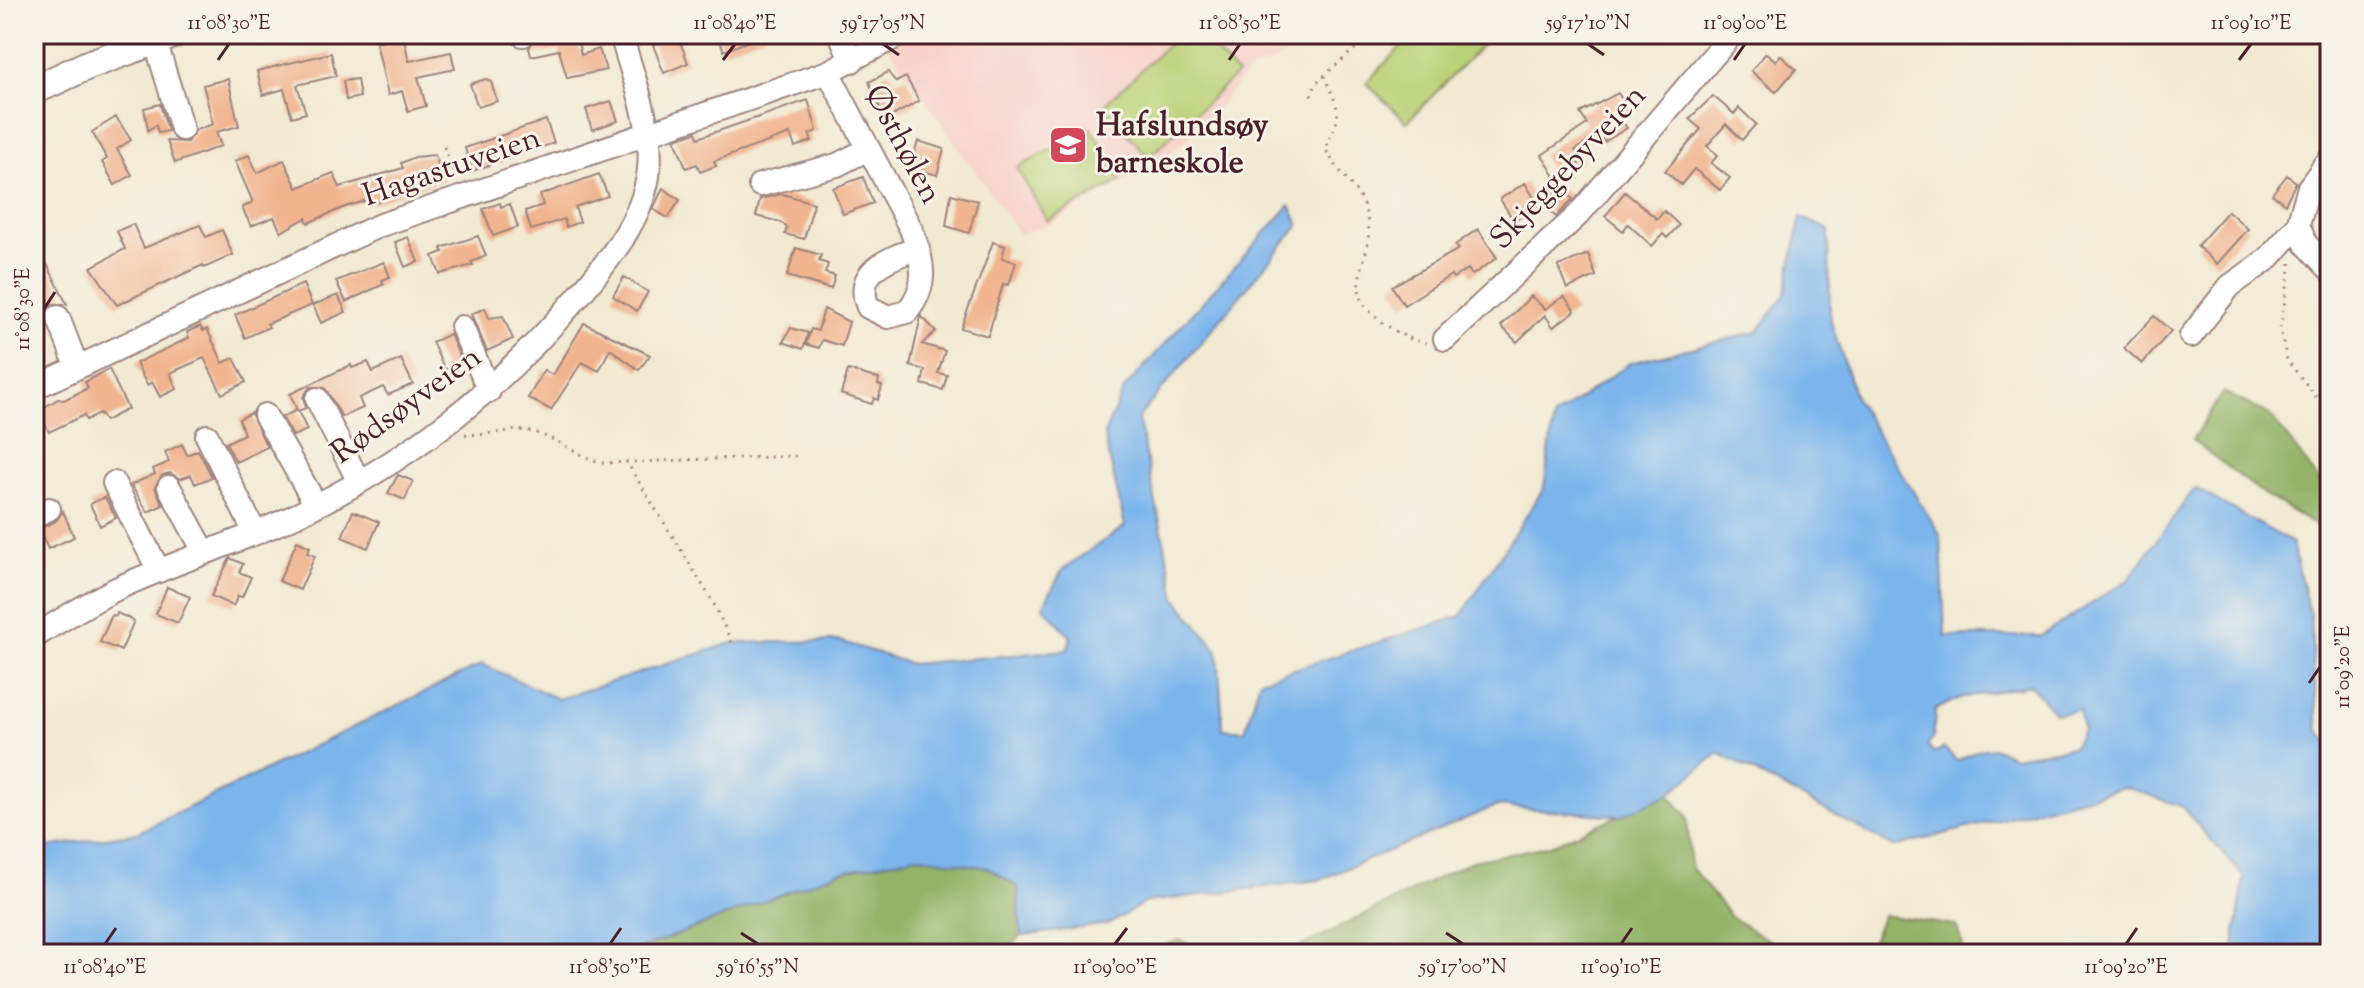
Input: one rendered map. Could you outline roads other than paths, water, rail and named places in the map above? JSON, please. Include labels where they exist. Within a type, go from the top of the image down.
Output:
[{"type":"main road","points":[[34,90],[88,65],[164,37]]},
{"type":"street","name":"Rødsøyveien","points":[[35,634],[111,592],[255,533],[359,482],[449,422],[489,391],[550,329],[619,243],[646,186],[650,155],[647,134],[621,34]]},
{"type":"street","points":[[840,34],[852,61]]},
{"type":"street","name":"Hagastuveien","points":[[34,388],[341,241],[828,72],[901,34]]},
{"type":"street","name":"Skjeggebyveien","points":[[1445,339],[1578,215],[1732,34]]},
{"type":"street","points":[[164,37],[182,129]]},
{"type":"street","name":"Østhølen","points":[[828,72],[918,248]]},
{"type":"street","points":[[760,185],[837,165],[868,149]]},
{"type":"street","points":[[2326,163],[2330,195]]},
{"type":"street","points":[[2191,336],[2230,286],[2268,259],[2298,225],[2309,187],[2326,163]]},
{"type":"street","points":[[2298,225],[2306,244],[2330,270]]},
{"type":"street","points":[[58,317],[77,367]]},
{"type":"street","points":[[462,327],[489,391]]},
{"type":"street","points":[[317,399],[359,482]]},
{"type":"street","points":[[265,415],[316,505]]},
{"type":"street","points":[[207,436],[255,533]]},
{"type":"street","points":[[114,483],[159,571]]},
{"type":"street","points":[[169,487],[205,553]]},
{"type":"water","points":[[1290,205],[1299,225],[1138,418],[1176,598],[1218,651],[1223,729],[1245,731],[1260,680],[1461,616],[1544,488],[1554,417],[1630,363],[1757,332],[1785,295],[1801,217],[1829,230],[1830,318],[1856,400],[1941,536],[1945,636],[2041,636],[2128,580],[2195,488],[2292,543],[2310,616],[2318,729],[2330,744],[2330,954],[2233,954],[2244,877],[2181,806],[2125,787],[1894,847],[1719,753],[1669,794],[1621,816],[1496,806],[1319,880],[1146,902],[1109,924],[1021,936],[1018,887],[988,868],[918,856],[839,872],[627,954],[34,954],[35,849],[137,833],[482,664],[558,699],[732,643],[840,641],[911,664],[1067,650],[1071,637],[1043,606],[1063,569],[1125,526],[1104,434],[1124,389]],"holes":[[[2030,685],[2056,714],[2079,710],[2083,729],[2073,747],[2013,757],[1996,748],[1978,750],[1957,761],[1944,748],[1933,753],[1927,746],[1933,739],[1935,710],[1959,698]]]},
{"type":"place","name":"Hafslundsøy barneskole","points":[[1068,145]]}]
